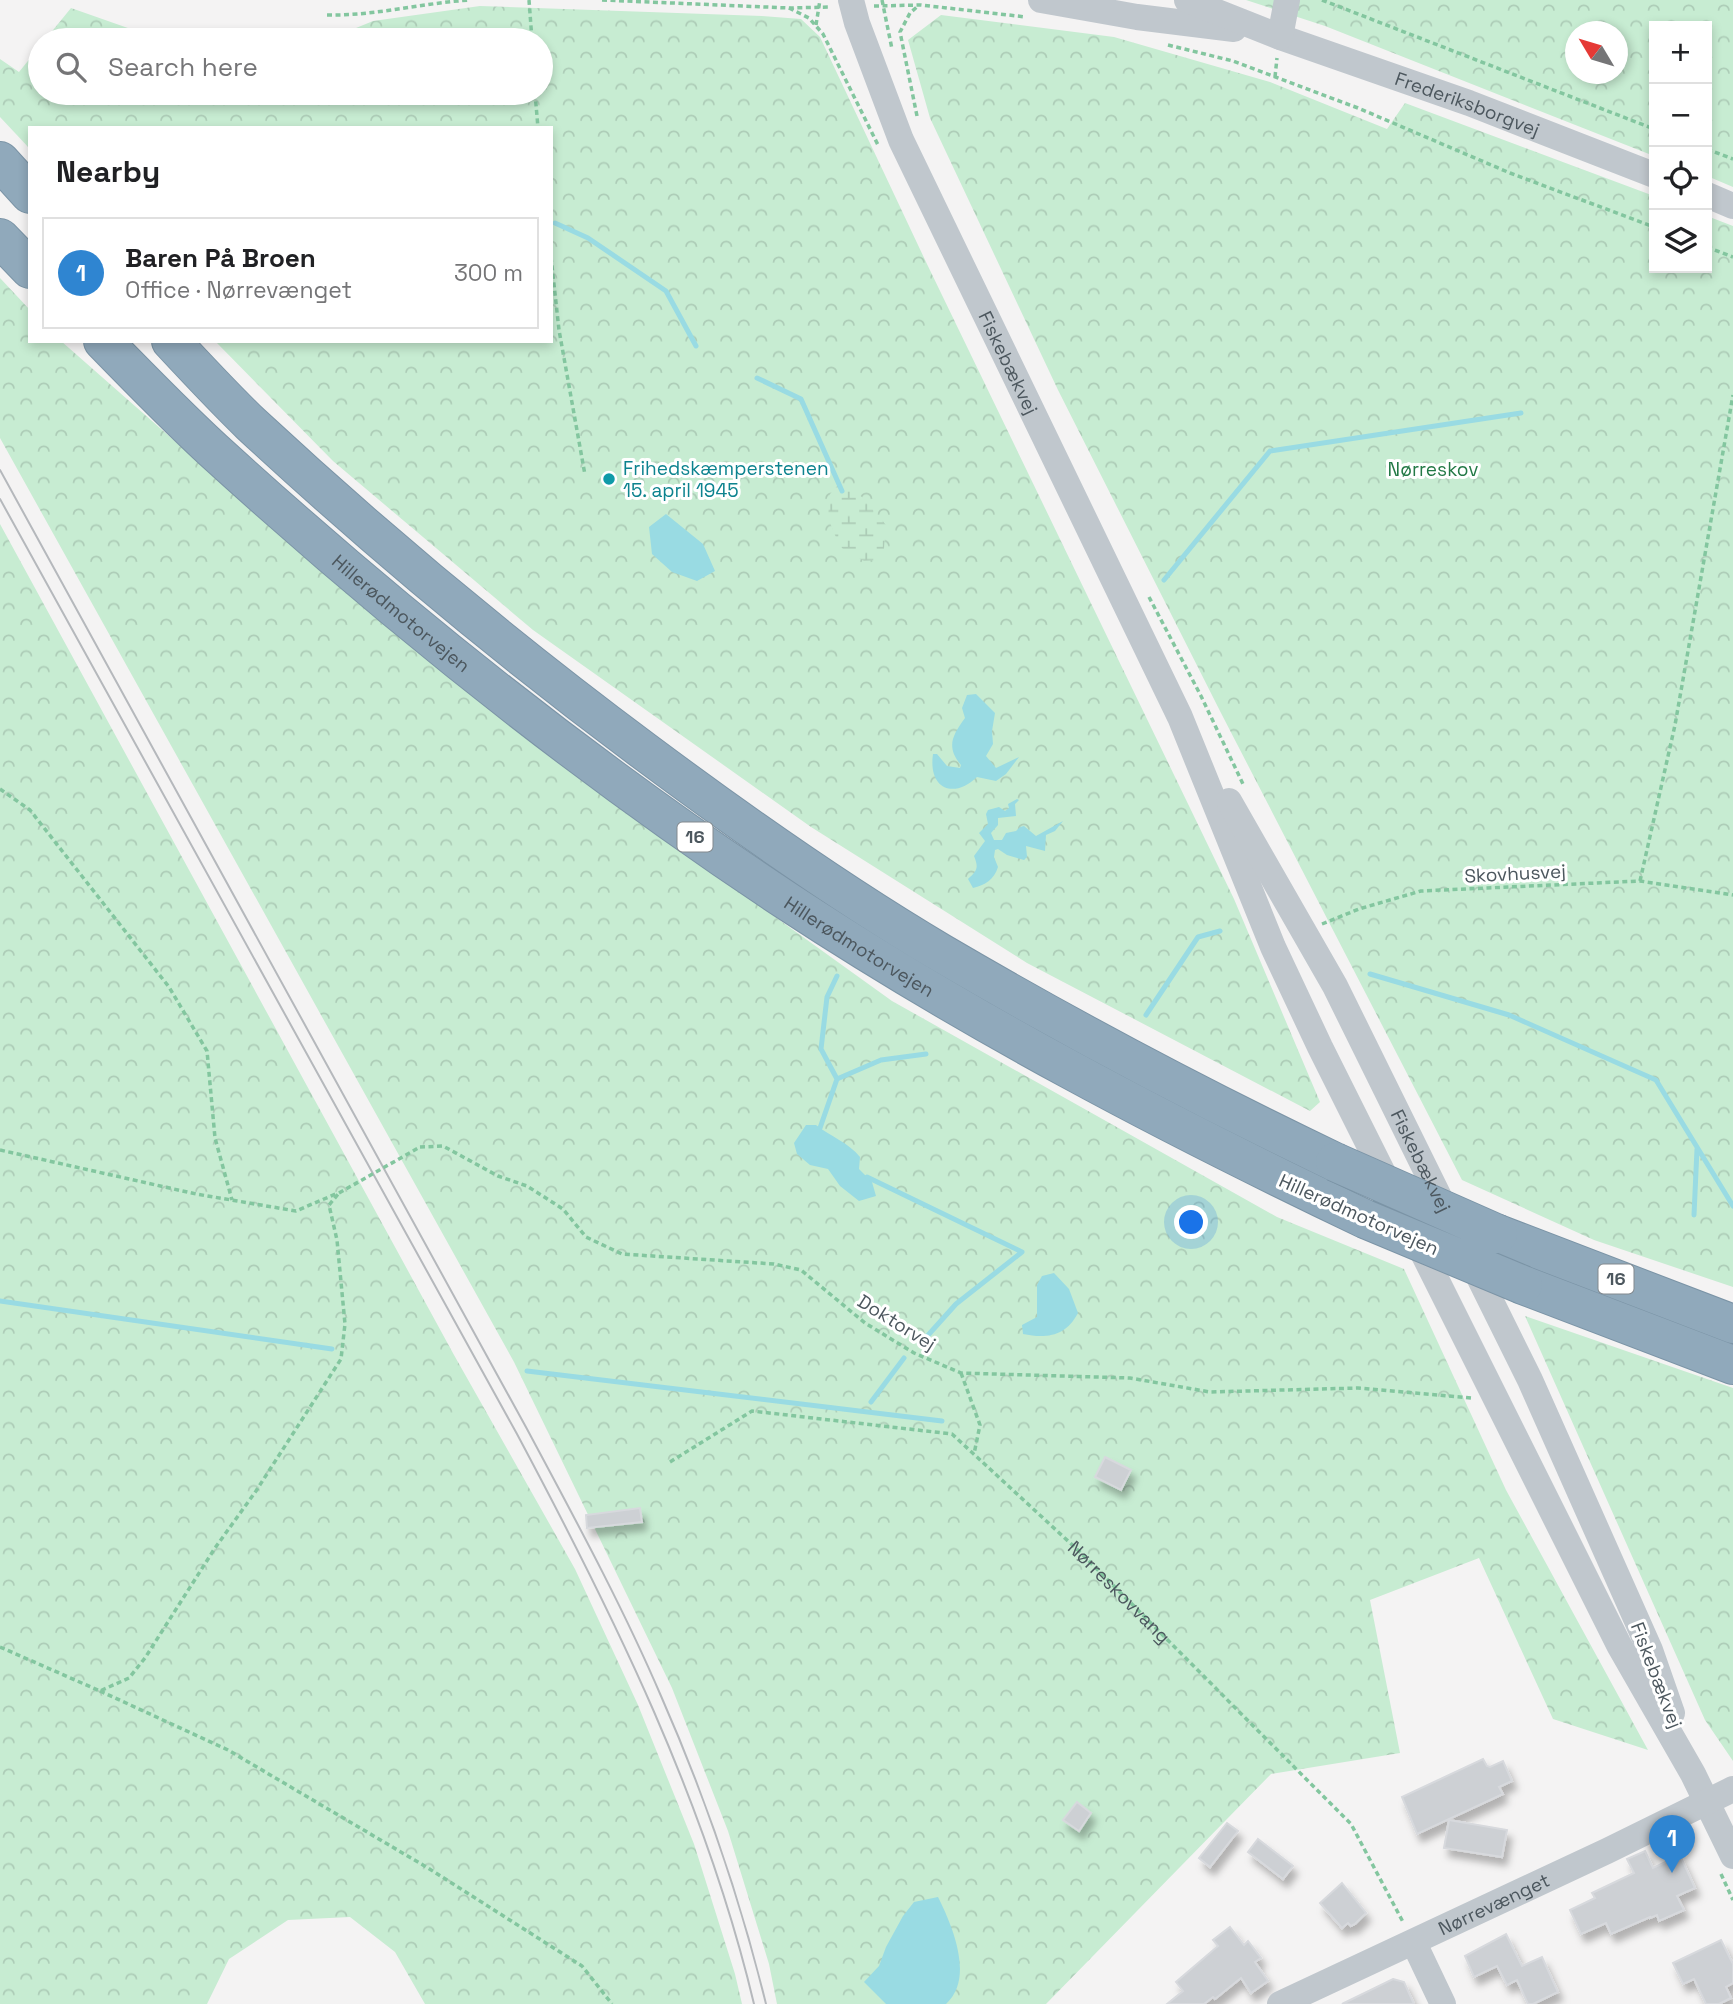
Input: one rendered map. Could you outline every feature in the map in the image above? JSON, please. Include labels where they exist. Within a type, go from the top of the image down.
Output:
[{"type":"highway","points":[[0,161],[28,192]]},
{"type":"highway","points":[[0,238],[28,267]]},
{"type":"highway","name":"Hillerødmotorvejen","points":[[105,343],[212,449],[362,581],[519,709],[787,901],[921,985],[1125,1100],[1241,1160],[1365,1219],[1523,1285],[1733,1365]]},
{"type":"highway","name":"Hillerødmotorvejen","points":[[173,343],[249,422],[397,554],[547,678],[692,787],[811,870],[939,951],[1146,1068],[1335,1162],[1498,1234],[1733,1324]]},
{"type":"street","name":"Fiskebækvej","points":[[851,0],[901,140],[1180,717],[1273,947],[1494,1400],[1619,1645],[1693,1774],[1733,1856]]},
{"type":"street","name":"Frederiksborgvej","points":[[1041,0],[1280,37]]},
{"type":"street","name":"Frederiksborgvej","points":[[1187,0],[1280,37],[1469,103],[1649,173]]},
{"type":"street","points":[[1280,37],[1287,0]]},
{"type":"street","points":[[1712,197],[1733,206]]},
{"type":"street","name":"Fiskebækvej","points":[[1180,717],[1335,986],[1530,1380],[1650,1650],[1693,1774]]},
{"type":"street","name":"Nørrevænget","points":[[1280,2004],[1733,1790]]},
{"type":"street","points":[[1414,1943],[1443,2004]]},
{"type":"path","points":[[327,15],[352,15],[436,2],[470,0]]},
{"type":"path","points":[[529,0],[531,28]]},
{"type":"path","points":[[602,0],[789,8]]},
{"type":"path","points":[[816,25],[820,0]]},
{"type":"path","points":[[882,0],[884,6]]},
{"type":"path","points":[[1322,0],[1649,127]]},
{"type":"path","points":[[918,122],[900,32],[910,13],[919,5]]},
{"type":"path","points":[[1275,77],[1393,122],[1510,173],[1649,225]]},
{"type":"path","points":[[537,105],[538,126]]},
{"type":"path","points":[[1712,151],[1733,159]]},
{"type":"path","points":[[1712,249],[1733,257]]},
{"type":"path","points":[[553,275],[559,330],[585,475]]},
{"type":"path","points":[[1640,881],[1675,725],[1733,394]]},
{"type":"path","points":[[0,789],[30,810],[169,987],[208,1051],[215,1138],[232,1200]]},
{"type":"path","name":"Skovhusvej","points":[[1305,933],[1359,909],[1421,891],[1640,881],[1733,895]]},
{"type":"path","name":"Doktorvej","points":[[0,1150],[196,1194],[296,1211],[339,1193],[420,1147],[443,1146],[498,1176],[527,1186],[563,1209],[586,1237],[622,1254],[774,1265],[801,1270],[865,1323],[914,1353],[961,1373],[1130,1378],[1210,1391],[1358,1388],[1494,1400]]},
{"type":"path","points":[[100,1691],[130,1678],[145,1658],[341,1359],[345,1324],[337,1240],[329,1205],[339,1193]]},
{"type":"path","points":[[961,1373],[980,1425],[974,1454]]},
{"type":"path","name":"Nørreskovvang","points":[[670,1462],[752,1411],[952,1434],[1081,1553],[1351,1824],[1414,1943]]},
{"type":"path","points":[[0,1647],[228,1750],[428,1868],[582,1966],[612,2004]]},
{"type":"green space","points":[[1246,0],[1733,0],[1733,187],[1712,178],[1712,21],[1649,21],[1649,154],[1325,26]]},
{"type":"green space","points":[[480,6],[762,16],[801,19],[820,37],[1234,899],[1320,1102],[1310,1111],[1027,963],[811,827],[533,630],[333,461],[217,343],[553,343],[553,126],[28,126],[28,147],[0,117],[0,59],[19,72],[28,61],[28,105],[553,105],[553,28],[356,28],[373,21]]},
{"type":"green space","points":[[71,8],[128,28],[55,28]]},
{"type":"green space","name":"Nørreskov","points":[[941,15],[1114,37],[1270,82],[1387,129],[1405,103],[1649,194],[1649,273],[1712,273],[1712,218],[1733,226],[1733,1287],[1594,1240],[1462,1180],[1058,390],[930,118],[908,40]]},
{"type":"green space","points":[[0,278],[28,308],[28,343],[63,343],[351,596],[628,811],[892,1001],[1277,1217],[1404,1269],[1506,1490],[1648,1750],[1553,1719],[1479,1558],[1370,1600],[1400,1753],[1271,1774],[1046,2004],[777,2004],[769,1964],[728,1831],[672,1688],[514,1362],[0,438]]},
{"type":"green space","points":[[840,483],[862,497],[886,525],[883,560],[864,561],[840,547],[828,518],[830,494]]},
{"type":"green space","points":[[0,524],[454,1355],[575,1569],[638,1705],[694,1844],[742,2004],[425,2004],[395,1952],[350,1917],[288,1920],[229,1959],[207,2004],[0,2004]]},
{"type":"green space","points":[[1525,1316],[1733,1388],[1733,1761],[1705,1720]]},
{"type":"water","points":[[666,514],[703,544],[715,571],[697,581],[672,572],[652,554],[649,527]]},
{"type":"water","points":[[976,694],[995,713],[993,744],[986,756],[996,768],[1019,757],[1006,774],[996,781],[977,777],[959,788],[944,787],[934,775],[933,754],[937,754],[947,766],[960,768],[961,765],[953,753],[953,742],[965,718],[962,708],[967,695]]},
{"type":"water","points":[[1017,799],[1016,816],[998,818],[998,825],[991,833],[994,840],[1002,840],[1006,833],[1024,826],[1036,836],[1063,821],[1055,831],[1046,835],[1045,851],[1026,846],[1027,857],[1024,860],[995,850],[994,857],[998,867],[994,875],[973,888],[968,879],[976,869],[974,856],[985,841],[979,833],[988,824],[986,814],[988,810],[999,807],[1005,811],[1009,808],[1008,804]]},
{"type":"water","points":[[806,1125],[816,1125],[856,1152],[860,1157],[859,1169],[872,1182],[876,1196],[859,1201],[840,1186],[828,1169],[810,1165],[797,1154],[794,1143]]},
{"type":"water","points":[[1054,1273],[1069,1289],[1078,1313],[1068,1327],[1055,1334],[1023,1334],[1022,1325],[1037,1317],[1037,1285],[1042,1276]]},
{"type":"water","points":[[938,1897],[958,1951],[959,1980],[955,1993],[946,2004],[886,2004],[864,1982],[879,1966],[886,1947],[914,1902]]},
{"type":"building","points":[[1105,1457],[1131,1470],[1121,1490],[1095,1477]]},
{"type":"building","points":[[640,1508],[642,1522],[587,1528],[586,1515]]},
{"type":"building","points":[[1483,1759],[1490,1767],[1503,1761],[1512,1781],[1499,1787],[1503,1794],[1417,1834],[1402,1797]]},
{"type":"building","points":[[1077,1802],[1091,1813],[1079,1831],[1063,1820]]},
{"type":"building","points":[[1449,1820],[1507,1830],[1502,1857],[1444,1848]]},
{"type":"building","points":[[1227,1823],[1238,1831],[1210,1867],[1199,1858]]},
{"type":"building","points":[[1258,1839],[1293,1866],[1283,1879],[1248,1852]]},
{"type":"building","points":[[1645,1851],[1653,1868],[1680,1855],[1695,1888],[1677,1896],[1684,1910],[1659,1921],[1657,1915],[1650,1917],[1611,1934],[1606,1923],[1581,1934],[1570,1910],[1595,1898],[1592,1893],[1634,1873],[1627,1859]]},
{"type":"building","points":[[1342,1883],[1366,1913],[1355,1924],[1351,1926],[1348,1923],[1342,1928],[1320,1903]]},
{"type":"building","points":[[1230,1927],[1244,1945],[1248,1941],[1261,1958],[1255,1962],[1268,1981],[1251,1993],[1241,1978],[1215,1999],[1213,1997],[1204,2004],[1167,2004],[1183,1991],[1176,1982],[1218,1946],[1213,1940]]},
{"type":"building","points":[[1506,1934],[1522,1966],[1542,1957],[1558,1992],[1528,2004],[1517,1980],[1507,1985],[1497,1966],[1474,1977],[1465,1956]]},
{"type":"building","points":[[1721,1940],[1733,1964],[1733,1983],[1726,1987],[1731,1998],[1719,2004],[1706,2004],[1694,1979],[1683,1984],[1673,1963]]},
{"type":"building","points":[[1393,1979],[1404,1982],[1414,2004],[1342,2004]]},
{"type":"waterway","points":[[555,223],[588,238],[666,291],[696,346]]},
{"type":"waterway","points":[[757,378],[801,399],[842,491]]},
{"type":"waterway","points":[[1164,580],[1270,451],[1521,413]]},
{"type":"waterway","points":[[1146,1015],[1198,937],[1220,931]]},
{"type":"waterway","points":[[1370,974],[1509,1015],[1656,1080],[1733,1206]]},
{"type":"waterway","points":[[837,976],[827,997],[821,1049],[837,1079]]},
{"type":"waterway","points":[[820,1128],[837,1079],[881,1060],[926,1054]]},
{"type":"waterway","points":[[1694,1215],[1697,1149]]},
{"type":"waterway","points":[[867,1177],[1022,1252],[956,1304],[921,1343]]},
{"type":"waterway","points":[[0,1301],[332,1349]]},
{"type":"waterway","points":[[871,1402],[904,1358]]},
{"type":"waterway","points":[[527,1371],[942,1421]]},
{"type":"tram line","points":[[0,470],[527,1429],[614,1595],[661,1696],[707,1809],[745,1925],[766,2004]]},
{"type":"tram line","points":[[0,499],[517,1434],[588,1571],[654,1712],[683,1783],[734,1929],[754,2004]]},
{"type":"place","name":"Frihedskæmperstenen 15. april 1945","points":[[609,479]]},
{"type":"place","name":"Baren På Broen","points":[[1672,1873]]}]
